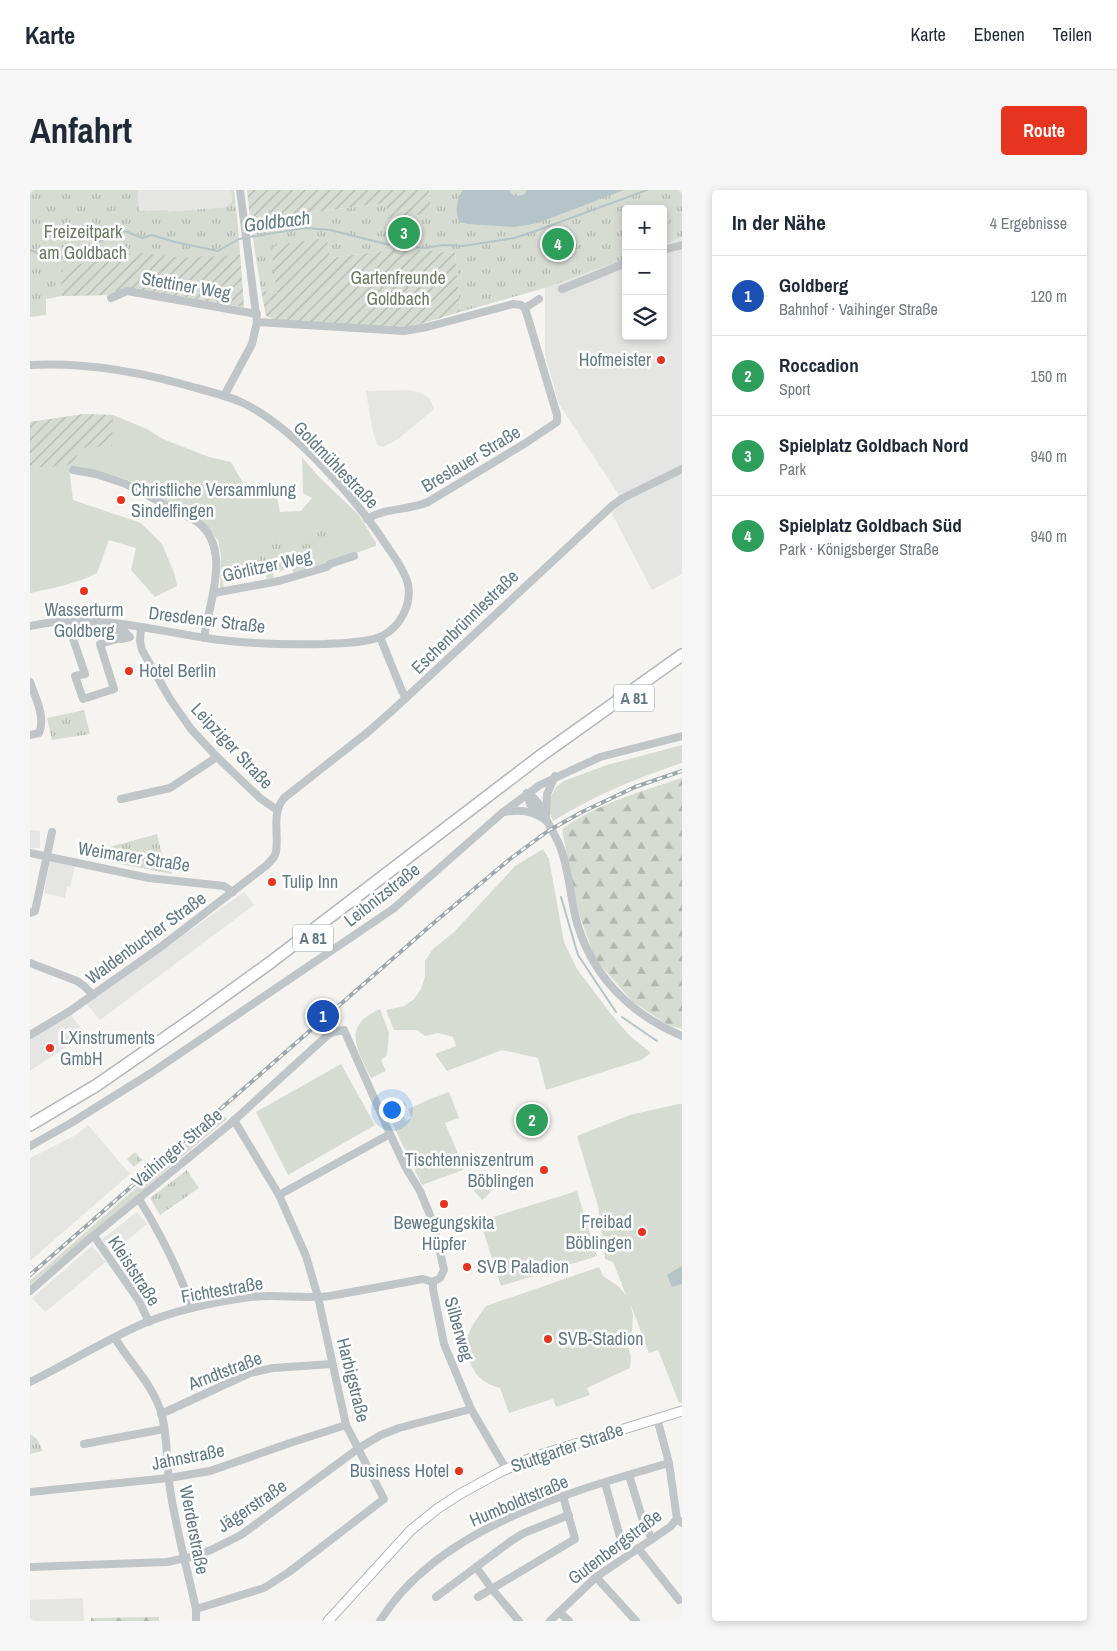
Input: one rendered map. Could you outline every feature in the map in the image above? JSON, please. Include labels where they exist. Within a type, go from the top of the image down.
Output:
[{"type":"highway","name":"A 81","points":[[30,1125],[98,1085],[200,1014],[539,757],[682,655]]},
{"type":"highway","name":"A 81","points":[[30,1133],[114,1082],[192,1028],[272,970],[541,765],[682,665]]},
{"type":"main road","name":"Stuttgarter Straße","points":[[328,1621],[410,1530],[460,1494],[506,1469],[533,1457],[682,1411]]},
{"type":"street","points":[[224,396],[252,344],[258,322],[240,190]]},
{"type":"street","points":[[667,249],[682,245]]},
{"type":"street","points":[[562,289],[622,265]]},
{"type":"street","name":"Stettiner Weg","points":[[111,298],[127,292],[257,314]]},
{"type":"street","points":[[258,322],[404,331],[513,304],[521,305],[525,308],[539,299]]},
{"type":"street","name":"Breslauer Straße","points":[[367,519],[378,512],[418,506],[428,502],[558,422],[525,308]]},
{"type":"street","name":"Goldmühlestraße","points":[[30,365],[77,364],[135,373],[174,381],[224,396],[258,411],[285,432],[332,477],[367,519],[392,554],[408,584],[408,603],[395,628],[380,637]]},
{"type":"street","name":"Eschenbrünnlestraße","points":[[277,810],[288,794],[368,732],[612,505],[682,469]]},
{"type":"street","points":[[73,470],[96,474],[126,484],[203,526],[213,541],[216,550],[214,593],[204,638]]},
{"type":"street","name":"Görlitzer Weg","points":[[214,593],[297,577],[354,556]]},
{"type":"street","name":"Dresdener Straße","points":[[30,626],[60,620],[90,620],[247,643],[330,643],[380,637]]},
{"type":"street","points":[[69,627],[91,627],[124,631],[130,637],[100,644],[114,689],[83,699],[75,676],[85,674],[69,627]]},
{"type":"street","name":"Leipziger Straße","points":[[140,627],[142,650],[170,699],[191,729],[265,803],[277,810],[277,846],[274,857]]},
{"type":"street","points":[[380,637],[406,698]]},
{"type":"street","points":[[30,682],[42,721],[39,732],[30,735]]},
{"type":"street","name":"Leibnizstraße","points":[[30,1146],[151,1073],[393,909],[527,793],[555,776],[600,757],[682,736]]},
{"type":"street","points":[[121,799],[170,788],[217,757]]},
{"type":"street","points":[[547,822],[545,810],[547,794],[555,776]]},
{"type":"street","points":[[527,793],[530,804],[537,814],[547,822]]},
{"type":"street","points":[[527,793],[537,800],[560,844],[579,929],[605,978],[630,1006],[644,1017],[682,1036]]},
{"type":"street","points":[[502,813],[523,810],[537,814]]},
{"type":"street","points":[[30,913],[34,911],[52,832]]},
{"type":"street","name":"Weimarer Straße","points":[[30,853],[149,878],[224,886],[233,892]]},
{"type":"street","name":"Waldenbucher Straße","points":[[30,1034],[51,1024],[162,946],[233,892],[274,857]]},
{"type":"street","points":[[30,963],[77,981],[93,995]]},
{"type":"street","name":"Vaihinger Straße","points":[[30,1291],[234,1120],[329,1034],[344,1030]]},
{"type":"street","name":"Silberweg","points":[[344,1030],[390,1134],[427,1206],[444,1270],[440,1278],[433,1282],[444,1344],[471,1409],[506,1469]]},
{"type":"street","name":"Harbigstraße","points":[[196,1609],[264,1588],[289,1572],[384,1499],[346,1425],[318,1297],[306,1256],[280,1195],[234,1120]]},
{"type":"street","points":[[280,1195],[390,1134]]},
{"type":"street","points":[[139,1199],[153,1221],[192,1308]]},
{"type":"street","name":"Kleiststraße","points":[[94,1236],[138,1302],[149,1322]]},
{"type":"street","name":"Fichtestraße","points":[[30,1382],[149,1322],[192,1308],[260,1296],[318,1297],[364,1291],[423,1279],[433,1282]]},
{"type":"street","name":"Werderstraße","points":[[114,1338],[146,1380],[161,1414],[176,1525],[196,1609],[196,1621]]},
{"type":"street","name":"Arndtstraße","points":[[161,1414],[250,1373],[273,1368],[332,1364]]},
{"type":"street","name":"Jägerstraße","points":[[30,1567],[167,1562],[183,1560],[211,1550],[240,1535],[359,1448],[385,1433],[471,1409]]},
{"type":"street","points":[[657,1418],[678,1499],[680,1521]]},
{"type":"street","name":"Jahnstraße","points":[[30,1492],[169,1478],[220,1469],[346,1425]]},
{"type":"street","points":[[84,1444],[164,1429]]},
{"type":"street","name":"Humboldtstraße","points":[[380,1621],[389,1606],[422,1572],[453,1548],[501,1521],[563,1496],[669,1463]]},
{"type":"street","points":[[629,1474],[644,1524],[652,1539]]},
{"type":"street","points":[[605,1483],[620,1537],[631,1552]]},
{"type":"street","points":[[478,1597],[575,1539],[563,1496]]},
{"type":"street","points":[[436,1596],[524,1533],[569,1515]]},
{"type":"street","name":"Gutenbergstraße","points":[[550,1621],[596,1577],[680,1521]]},
{"type":"street","points":[[638,1548],[679,1600]]},
{"type":"street","points":[[476,1567],[519,1621]]},
{"type":"street","points":[[596,1577],[636,1621]]},
{"type":"street","points":[[559,1612],[569,1621]]},
{"type":"shaded area","points":[[138,190],[231,190],[232,201],[227,207],[167,213],[167,210],[139,212]]},
{"type":"shaded area","points":[[463,190],[509,190],[513,195],[520,196],[525,194],[526,190],[624,190],[538,223],[515,227],[460,222],[457,215],[457,206]]},
{"type":"shaded area","points":[[682,237],[682,574],[652,590],[608,506],[619,495],[559,404],[545,355],[545,288],[622,260],[622,340],[667,340],[667,243]]},
{"type":"shaded area","points":[[410,390],[421,393],[430,399],[434,409],[398,439],[383,447],[377,445],[372,428],[366,391]]},
{"type":"shaded area","points":[[30,830],[40,831],[40,848],[30,848]]},
{"type":"shaded area","points":[[50,861],[75,866],[70,887],[67,886],[65,898],[44,893]]},
{"type":"shaded area","points":[[244,892],[254,905],[100,1020],[87,1004]]},
{"type":"shaded area","points":[[70,1014],[86,1034],[30,1071],[30,1037]]},
{"type":"shaded area","points":[[88,1125],[130,1174],[30,1261],[30,1158],[76,1135]]},
{"type":"shaded area","points":[[137,1212],[147,1224],[112,1253],[102,1239]]},
{"type":"shaded area","points":[[92,1246],[106,1262],[45,1312],[32,1298]]},
{"type":"shaded area","points":[[682,1266],[682,1284],[672,1287],[667,1275]]},
{"type":"shaded area","points":[[83,1598],[84,1621],[30,1621],[30,1600]]},
{"type":"green space","name":"Freizeitpark am Goldbach","points":[[30,190],[138,190],[139,211],[167,210],[168,212],[227,207],[232,201],[231,190],[234,190],[244,307],[125,288],[106,295],[62,296],[46,299],[46,315],[30,317]]},
{"type":"green space","name":"Gartenfreunde Goldbach","points":[[247,190],[429,190],[431,213],[388,219],[386,203],[250,220]]},
{"type":"green space","points":[[429,190],[682,190],[682,237],[667,243],[667,205],[622,205],[622,260],[545,288],[460,312],[455,253],[407,248],[330,258],[327,238],[277,294],[261,290],[250,220],[386,203],[431,213]]},
{"type":"green space","name":"Gartenfreunde Goldbach","points":[[327,238],[330,258],[407,248],[455,253],[460,312],[404,329],[275,320],[266,316],[261,290],[277,294],[271,246]]},
{"type":"green space","points":[[139,253],[188,258],[240,255],[244,307],[125,288],[106,295],[62,296],[61,271],[105,255]]},
{"type":"green space","points":[[85,414],[113,415],[147,429],[163,439],[209,457],[231,462],[247,490],[275,487],[280,512],[301,511],[312,498],[303,493],[302,457],[319,477],[359,515],[376,546],[324,564],[320,568],[294,574],[292,568],[273,573],[274,578],[267,579],[265,574],[223,582],[224,588],[220,588],[221,556],[218,540],[203,523],[128,480],[69,467],[73,500],[141,523],[162,544],[175,575],[177,586],[155,597],[131,570],[136,548],[109,540],[97,573],[73,583],[30,593],[30,422]]},
{"type":"green space","points":[[85,414],[113,415],[112,446],[77,448],[76,462],[60,466],[30,468],[30,422]]},
{"type":"green space","points":[[301,528],[333,531],[326,553],[316,556],[300,567],[261,572],[257,542],[291,540]]},
{"type":"green space","points":[[84,710],[90,734],[52,740],[47,718]]},
{"type":"green space","points":[[682,745],[682,763],[616,788],[553,821],[549,811],[549,799],[556,787],[564,781],[607,765]]},
{"type":"green space","points":[[682,778],[682,1029],[668,1025],[633,1002],[595,959],[577,908],[562,829],[605,805]]},
{"type":"green space","points":[[157,834],[161,851],[172,874],[105,861],[102,849]]},
{"type":"green space","points":[[543,849],[549,859],[564,942],[577,969],[629,1035],[651,1053],[641,1060],[546,1090],[538,1058],[502,1050],[447,1071],[435,1054],[456,1046],[453,1037],[438,1033],[425,1036],[417,1030],[394,1030],[386,1010],[404,1006],[414,999],[421,989],[425,976],[425,961],[433,949],[454,932],[515,866]]},
{"type":"green space","points":[[380,1009],[389,1033],[387,1055],[381,1060],[386,1071],[371,1078],[357,1047],[356,1030],[360,1023],[368,1016]]},
{"type":"green space","points":[[341,1064],[375,1125],[288,1175],[256,1112]]},
{"type":"green space","points":[[449,1092],[459,1118],[445,1123],[464,1168],[422,1185],[383,1104],[391,1100],[394,1106],[405,1102],[406,1105],[400,1108],[406,1121],[412,1118],[408,1109]]},
{"type":"green space","points":[[682,1104],[682,1402],[679,1403],[658,1350],[649,1353],[630,1303],[633,1315],[632,1331],[627,1343],[631,1357],[630,1368],[587,1388],[590,1395],[556,1407],[553,1399],[509,1413],[500,1388],[481,1379],[475,1373],[470,1362],[467,1338],[472,1326],[486,1306],[599,1267],[603,1276],[618,1286],[626,1295],[613,1262],[605,1259],[598,1206],[577,1136],[630,1115]]},
{"type":"green space","points":[[221,1113],[227,1119],[30,1285],[30,1281]]},
{"type":"green space","points":[[135,1152],[142,1160],[134,1167],[127,1159]]},
{"type":"green space","points":[[187,1170],[199,1188],[160,1215],[150,1198]]},
{"type":"green space","points":[[477,1178],[491,1192],[482,1200],[469,1185]]},
{"type":"green space","points":[[577,1191],[597,1256],[501,1286],[480,1221]]},
{"type":"green space","points":[[30,1434],[37,1439],[43,1451],[30,1454]]},
{"type":"green space","points":[[159,1617],[159,1621],[91,1621],[91,1618]]},
{"type":"waterway","name":"Goldbach","points":[[249,237],[305,228],[330,230],[390,245],[424,248],[443,245],[463,246],[514,238],[647,190]]},
{"type":"waterway","name":"Goldbach","points":[[30,250],[42,255],[62,257],[125,231],[142,238],[152,235],[218,251],[239,239],[245,238]]},
{"type":"waterway","points":[[561,897],[578,955],[616,1012]]},
{"type":"waterway","points":[[622,1017],[657,1041]]},
{"type":"railway","points":[[30,1275],[437,920],[510,859],[548,831],[582,812],[635,787],[682,771]]},
{"type":"place","name":"Spielplatz Goldbach Nord","points":[[404,233]]},
{"type":"place","name":"Spielplatz Goldbach Süd","points":[[558,244]]},
{"type":"place","name":"Hofmeister","points":[[661,360]]},
{"type":"place","name":"Christliche Versammlung Sindelfingen","points":[[121,500]]},
{"type":"place","name":"Wasserturm Goldberg","points":[[84,591]]},
{"type":"place","name":"Hotel Berlin","points":[[129,671]]},
{"type":"place","name":"Tulip Inn","points":[[272,882]]},
{"type":"place","name":"Goldberg","points":[[323,1016]]},
{"type":"place","name":"LXinstruments GmbH","points":[[50,1048]]},
{"type":"place","name":"Roccadion","points":[[532,1120]]},
{"type":"place","name":"Tischtenniszentrum Böblingen","points":[[544,1170]]},
{"type":"place","name":"Bewegungskita Hüpfer","points":[[444,1204]]},
{"type":"place","name":"Freibad Böblingen","points":[[642,1232]]},
{"type":"place","name":"SVB Paladion","points":[[467,1267]]},
{"type":"place","name":"SVB-Stadion","points":[[548,1339]]},
{"type":"place","name":"Business Hotel","points":[[459,1471]]}]
